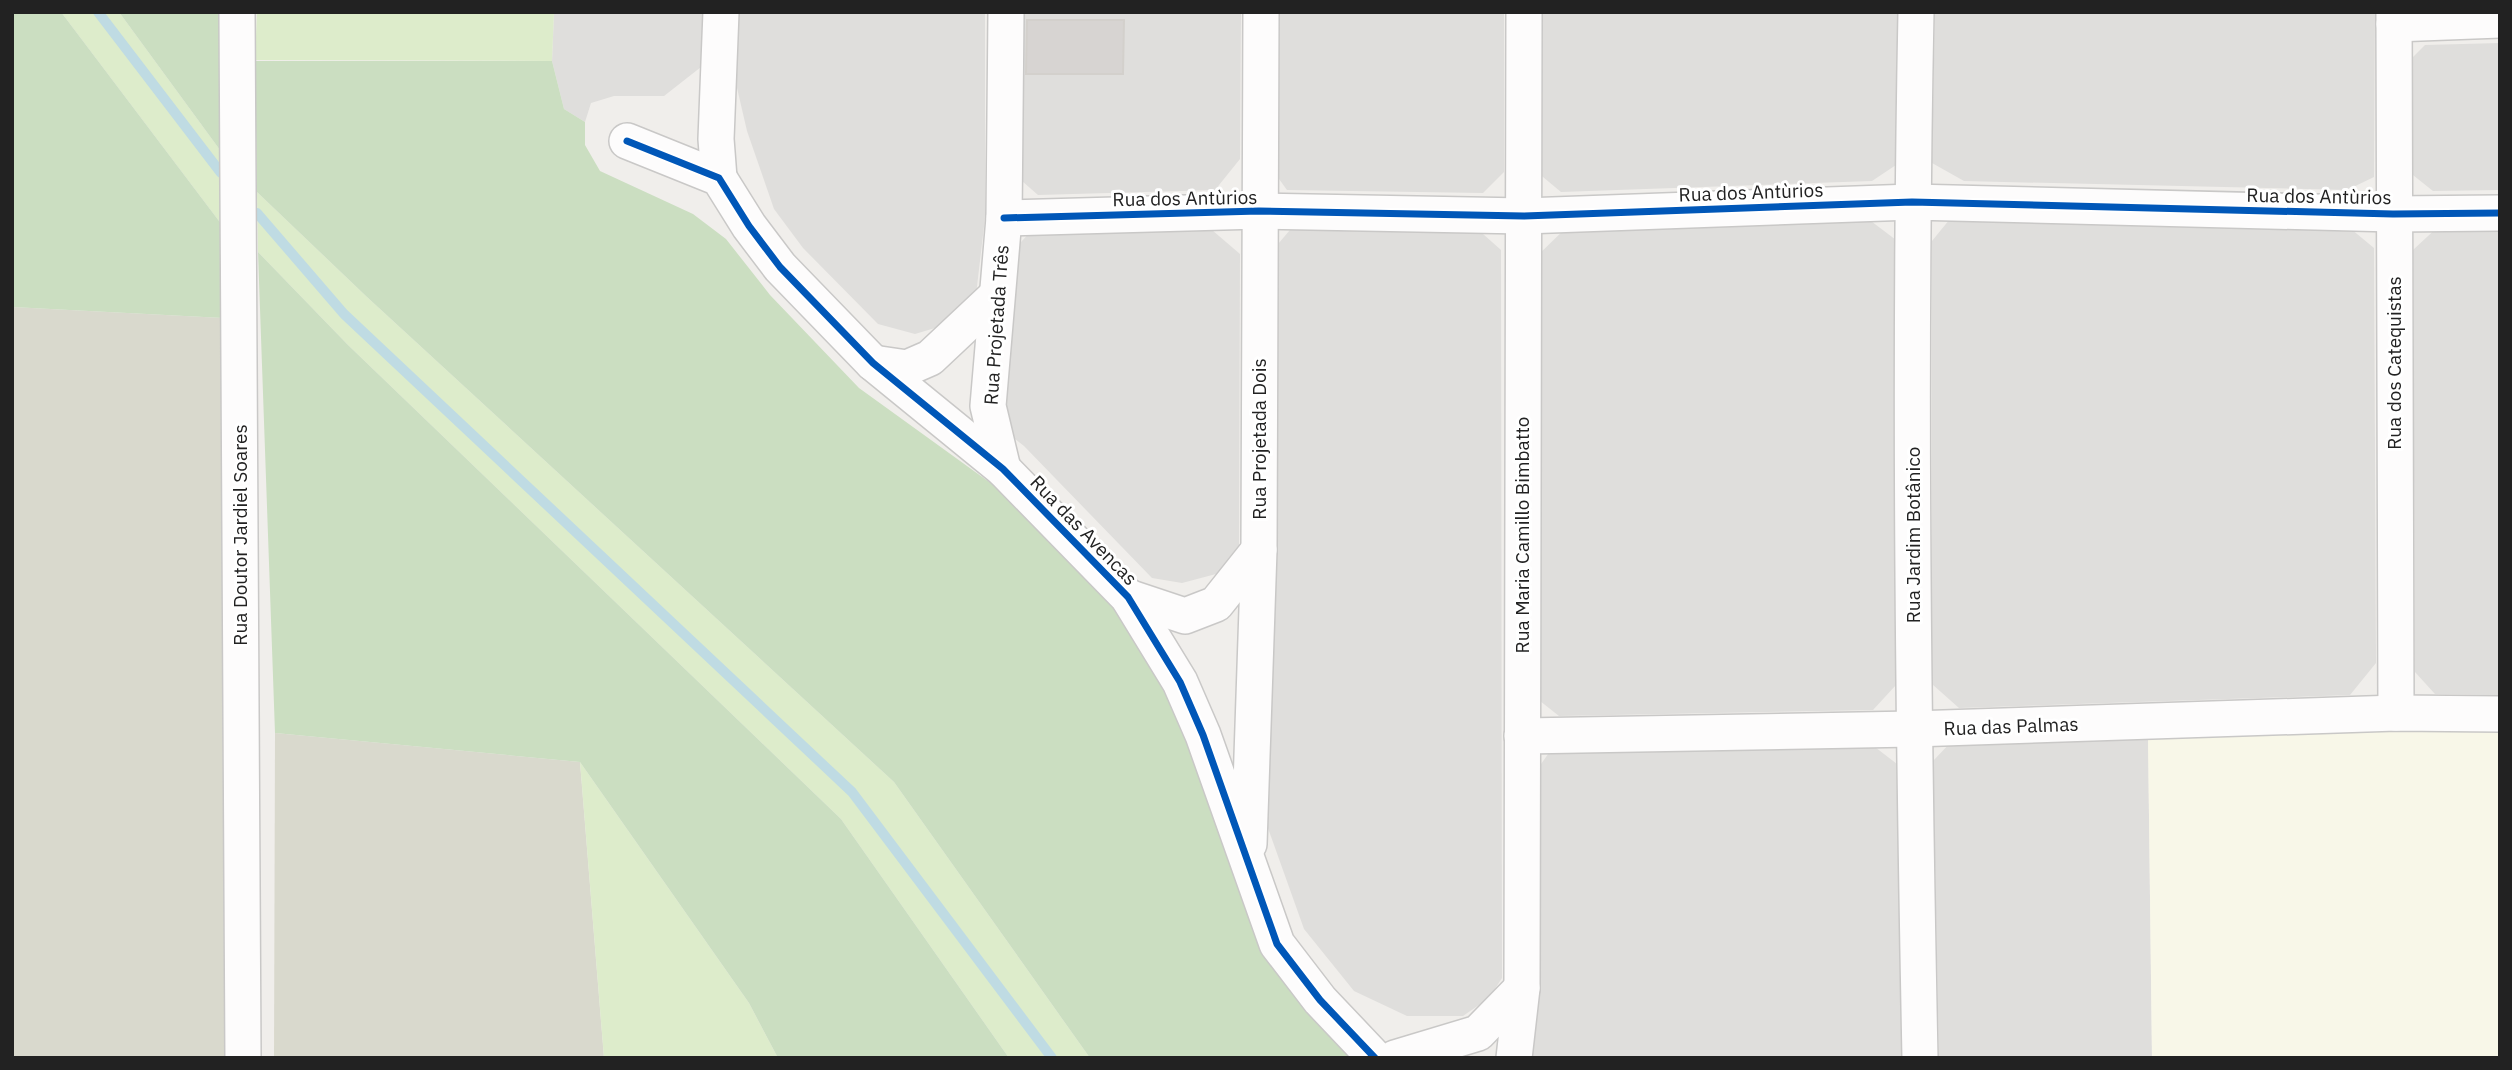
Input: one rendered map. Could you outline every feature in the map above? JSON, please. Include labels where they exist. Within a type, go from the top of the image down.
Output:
[{"type":"street","name":"Rua Doutor Jardiel Soares","points":[[237,12],[243,1058]]},
{"type":"street","points":[[627,141],[719,178],[716,139],[721,12]]},
{"type":"street","name":"Rua Projetada Três","points":[[1003,469],[988,406],[1004,218],[1006,12]]},
{"type":"street","name":"Rua Projetada Dois","points":[[1248,865],[1259,550],[1261,12]]},
{"type":"street","name":"Rua Maria Camillo Bimbatto","points":[[1514,1058],[1522,988],[1524,12]]},
{"type":"street","name":"Rua Jardim Botânico","points":[[1916,12],[1912,202],[1913,729],[1920,1058]]},
{"type":"street","points":[[2394,18],[2500,20]]},
{"type":"street","name":"Rua dos Catequistas","points":[[2394,18],[2396,713]]},
{"type":"street","name":"Rua das Avencas","points":[[719,178],[749,226],[780,267],[873,363],[1003,469],[1128,597],[1180,682],[1203,735],[1277,944],[1320,1000],[1375,1058]]},
{"type":"street","name":"Rua dos Antùrios","points":[[1004,218],[1259,211],[1524,216],[1912,202],[2393,214],[2500,213]]},
{"type":"street","points":[[873,363],[907,368],[930,358],[996,296]]},
{"type":"street","points":[[1128,597],[1185,616],[1216,604],[1259,550]]},
{"type":"street","name":"Rua das Palmas","points":[[1522,736],[1913,729],[2396,713],[2500,714]]},
{"type":"street","points":[[1395,1058],[1478,1032],[1522,988]]},
{"type":"shaded area","points":[[554,12],[704,12],[701,67],[664,96],[614,96],[591,103],[585,122],[564,109],[552,61]]},
{"type":"shaded area","points":[[736,12],[985,12],[985,218],[976,295],[945,325],[915,334],[878,324],[803,248],[774,209],[747,131],[734,75]]},
{"type":"shaded area","points":[[1016,12],[1241,12],[1240,159],[1215,190],[1038,195],[1015,175]]},
{"type":"shaded area","points":[[1274,12],[1504,12],[1504,172],[1483,193],[1287,190],[1274,172]]},
{"type":"shaded area","points":[[1538,12],[1899,12],[1896,165],[1872,181],[1561,192],[1537,172]]},
{"type":"shaded area","points":[[1935,12],[2375,12],[2374,177],[2347,190],[1964,181],[1932,163]]},
{"type":"shaded area","points":[[2500,43],[2500,190],[2433,191],[2413,175],[2413,57],[2425,45]]},
{"type":"shaded area","points":[[1954,214],[2345,224],[2374,248],[2376,663],[2350,695],[1959,708],[1932,684],[1932,241]]},
{"type":"shaded area","points":[[1863,215],[1896,240],[1896,685],[1873,710],[1559,716],[1535,697],[1534,259],[1569,225]]},
{"type":"shaded area","points":[[1205,224],[1240,254],[1239,551],[1216,574],[1182,583],[1152,578],[1024,446],[1005,431],[1000,405],[1012,252],[1033,229]]},
{"type":"shaded area","points":[[1295,224],[1474,226],[1501,250],[1502,978],[1489,998],[1463,1016],[1407,1016],[1354,991],[1304,929],[1264,817],[1273,250]]},
{"type":"shaded area","points":[[2441,224],[2500,224],[2500,695],[2435,694],[2415,672],[2413,250]]},
{"type":"shaded area","points":[[12,307],[223,318],[226,1058],[12,1058]]},
{"type":"shaded area","points":[[2500,728],[2500,1058],[2152,1058],[2148,735]]},
{"type":"shaded area","points":[[275,733],[580,762],[604,1058],[274,1058]]},
{"type":"shaded area","points":[[2148,735],[2152,1058],[1939,1058],[1933,761],[1952,741]]},
{"type":"shaded area","points":[[1871,744],[1897,764],[1903,1058],[1533,1058],[1536,771],[1551,750]]},
{"type":"green space","points":[[12,12],[61,12],[222,225],[223,318],[12,307]]},
{"type":"green space","points":[[61,12],[119,12],[220,150],[222,225]]},
{"type":"green space","points":[[119,12],[219,12],[221,150],[220,150]]},
{"type":"green space","points":[[257,12],[554,12],[552,61],[255,60]]},
{"type":"green space","points":[[255,61],[552,61],[564,109],[585,122],[585,145],[600,171],[693,214],[726,239],[770,295],[859,388],[1003,492],[1117,610],[1171,690],[1352,1058],[1090,1058],[894,782],[367,297],[257,192]]},
{"type":"green space","points":[[257,192],[367,297],[894,782],[1090,1058],[1009,1058],[841,819],[348,345],[258,252]]},
{"type":"green space","points":[[258,252],[348,345],[841,819],[1009,1058],[778,1058],[749,1003],[580,762],[275,733]]},
{"type":"green space","points":[[580,762],[749,1003],[778,1058],[604,1058]]},
{"type":"building","points":[[1027,20],[1124,20],[1123,74],[1026,74]]},
{"type":"waterway","points":[[98,12],[221,173]]},
{"type":"waterway","points":[[257,213],[344,314],[852,792],[1052,1058]]},
{"type":"cycle path","points":[[627,141],[719,178],[749,226],[780,267],[873,363],[1003,469],[1128,597],[1180,682],[1203,735],[1277,944],[1320,1000],[1375,1058]]},
{"type":"cycle path","points":[[1004,218],[1259,211],[1524,216],[1912,202],[2393,214],[2500,213]]}]
